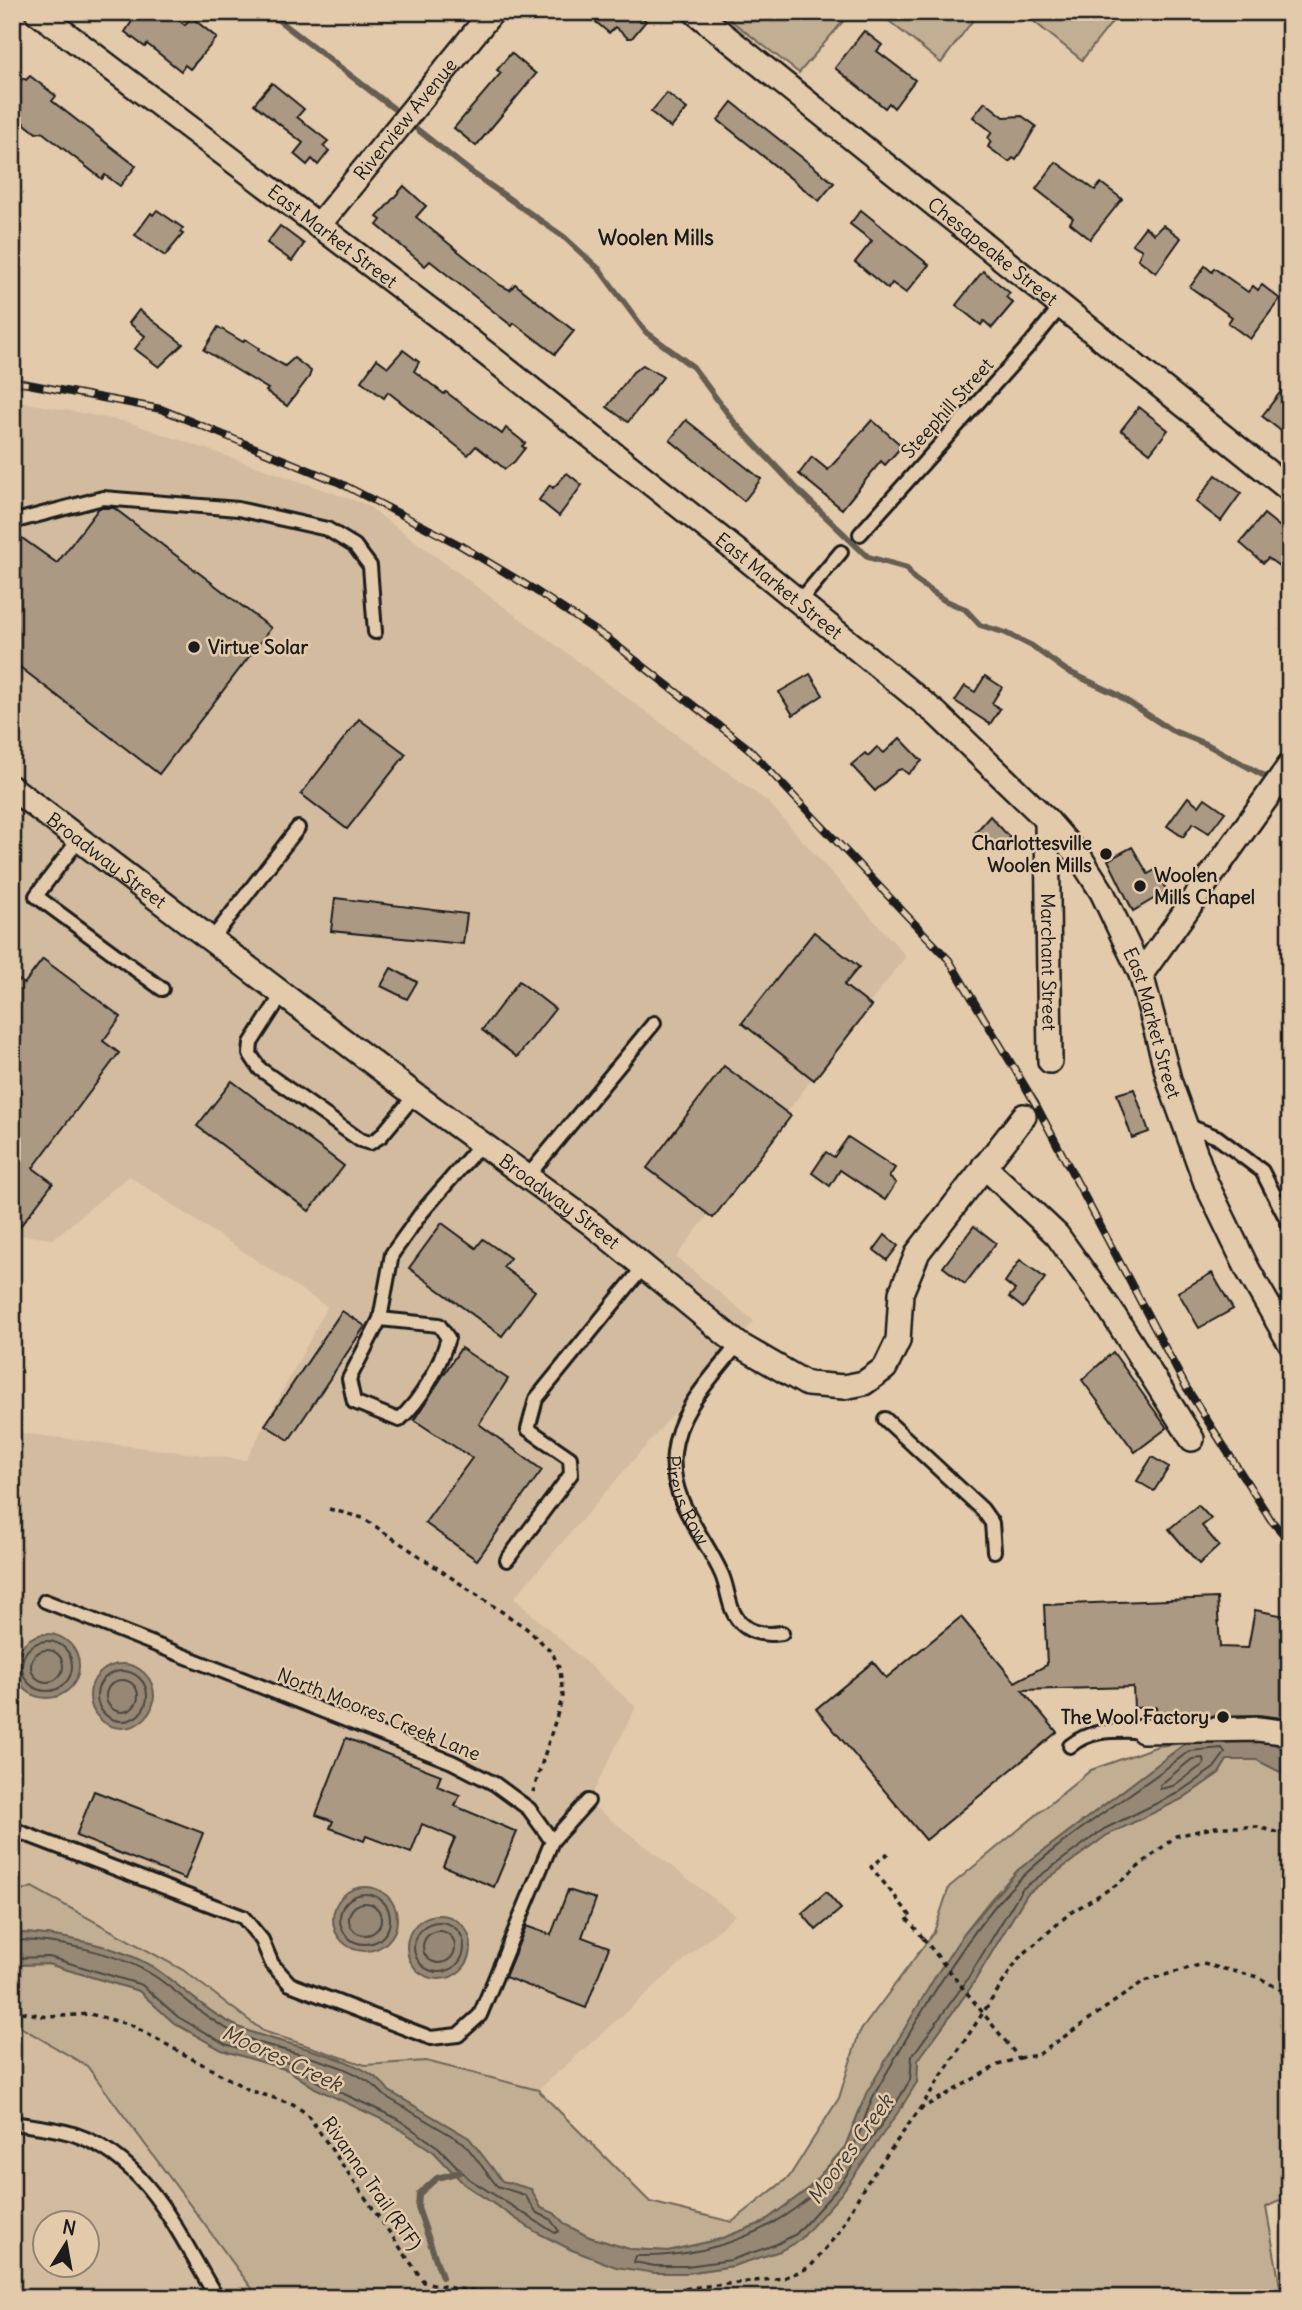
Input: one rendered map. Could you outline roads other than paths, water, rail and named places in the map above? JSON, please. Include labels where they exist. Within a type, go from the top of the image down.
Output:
[{"type":"street","name":"East Market Street","points":[[37,12],[446,322],[799,602],[937,714],[1047,820],[1081,859],[1095,881],[1141,974],[1170,1083],[1206,1183],[1248,1270],[1290,1343]]},
{"type":"street","name":"Riverview Avenue","points":[[318,226],[492,12]]},
{"type":"street","name":"Chesapeake Street","points":[[695,12],[1290,490]]},
{"type":"street","points":[[1141,974],[1290,765]]},
{"type":"street","name":"Broadway Street","points":[[15,794],[80,838],[415,1095],[645,1265],[738,1344],[807,1384],[844,1387],[875,1376],[885,1368],[898,1342],[901,1293],[918,1252],[1024,1116]]},
{"type":"street","name":"Marchant Street","points":[[1047,820],[1050,1060]]},
{"type":"street","points":[[984,1166],[1057,1235],[1111,1311],[1192,1438]]},
{"type":"street","points":[[1143,1731],[1258,1728],[1290,1733]]},
{"type":"lane","name":"Steephill Street","points":[[860,534],[1061,306]]},
{"type":"lane","points":[[12,522],[103,498],[224,507],[305,522],[327,529],[355,546],[370,566],[375,632]]},
{"type":"lane","points":[[799,602],[841,552]]},
{"type":"lane","points":[[212,939],[298,828]]},
{"type":"lane","points":[[80,838],[36,896],[162,989]]},
{"type":"lane","points":[[284,993],[251,1043],[250,1055],[260,1069],[360,1140],[370,1143],[381,1136],[415,1095]]},
{"type":"lane","points":[[527,1177],[654,1023]]},
{"type":"lane","points":[[1184,1124],[1217,1137],[1262,1171],[1290,1226]]},
{"type":"lane","points":[[380,1319],[439,1325],[448,1338],[442,1357],[412,1408],[399,1420],[354,1402],[349,1379],[380,1319],[393,1254],[422,1212],[481,1143]]},
{"type":"lane","points":[[507,1560],[571,1474],[570,1458],[528,1429],[536,1399],[645,1265]]},
{"type":"lane","name":"Pireus Row","points":[[738,1344],[683,1418],[674,1452],[674,1471],[687,1514],[722,1574],[732,1611],[741,1624],[754,1632],[782,1633]]},
{"type":"lane","points":[[885,1419],[982,1509],[992,1523],[994,1551]]},
{"type":"lane","name":"North Moores Creek Lane","points":[[45,1601],[452,1762],[495,1784],[529,1809],[552,1841]]},
{"type":"lane","points":[[1070,1746],[1081,1736],[1097,1731],[1143,1731]]},
{"type":"lane","points":[[12,1829],[243,1917],[262,1940],[272,1964],[290,1984],[431,2038],[458,2035],[480,2015],[552,1841],[588,1801]]},
{"type":"lane","points":[[12,2123],[75,2135],[101,2146],[125,2161],[158,2200],[216,2298]]},
{"type":"water","points":[[47,1634],[70,1643],[79,1666],[70,1689],[47,1698],[24,1689],[15,1666],[24,1643]]},
{"type":"water","points":[[122,1664],[145,1673],[154,1696],[145,1719],[122,1728],[99,1719],[90,1696],[99,1673]]},
{"type":"water","name":"Moores Creek","points":[[1229,1740],[1273,1743],[1290,1755],[1290,1777],[1257,1760],[1227,1760],[1219,1773],[1182,1799],[1107,1835],[1027,1894],[971,1987],[918,2060],[917,2082],[901,2108],[841,2194],[800,2240],[780,2251],[733,2266],[687,2273],[655,2273],[616,2267],[572,2250],[536,2232],[464,2184],[434,2152],[392,2124],[315,2088],[288,2070],[222,2050],[174,2023],[139,1991],[48,1964],[12,1965],[12,1933],[68,1938],[128,1955],[160,1972],[213,2013],[236,2026],[363,2069],[389,2091],[469,2138],[502,2181],[531,2189],[541,2208],[554,2213],[566,2225],[589,2237],[629,2249],[668,2251],[717,2240],[762,2223],[808,2189],[845,2147],[866,2094],[935,1977],[964,1933],[1018,1870],[1186,1743]]},
{"type":"water","points":[[365,1887],[383,1893],[391,1901],[397,1919],[391,1937],[383,1945],[365,1951],[347,1945],[339,1937],[333,1919],[339,1901],[347,1893]]},
{"type":"water","points":[[439,1915],[457,1921],[465,1929],[471,1947],[465,1965],[457,1973],[439,1979],[421,1973],[413,1965],[407,1947],[413,1929],[421,1921]]},
{"type":"waterway","points":[[268,12],[393,108]]},
{"type":"waterway","points":[[413,126],[475,175],[564,237],[600,270],[646,332],[693,367],[734,422],[801,493],[868,557],[907,568],[914,579],[944,600],[965,609],[980,625],[1006,633],[1032,646],[1067,671],[1116,694],[1171,730],[1208,745],[1290,790]]},
{"type":"waterway","points":[[442,2277],[418,2208],[419,2194],[437,2178],[460,2172]]},
{"type":"railway","points":[[12,381],[161,409],[338,482],[458,544],[533,589],[607,638],[748,748],[949,960],[1035,1103],[1186,1387],[1271,1520],[1290,1542]]},
{"type":"place","name":"Virtue Solar","points":[[194,647]]},
{"type":"place","name":"Charlottesville Woolen Mills","points":[[1106,854]]},
{"type":"place","name":"Woolen Mills Chapel","points":[[1140,886]]},
{"type":"place","name":"The Wool Factory","points":[[1223,1717]]},
{"type":"district","name":"Woolen Mills","points":[[656,237]]}]
